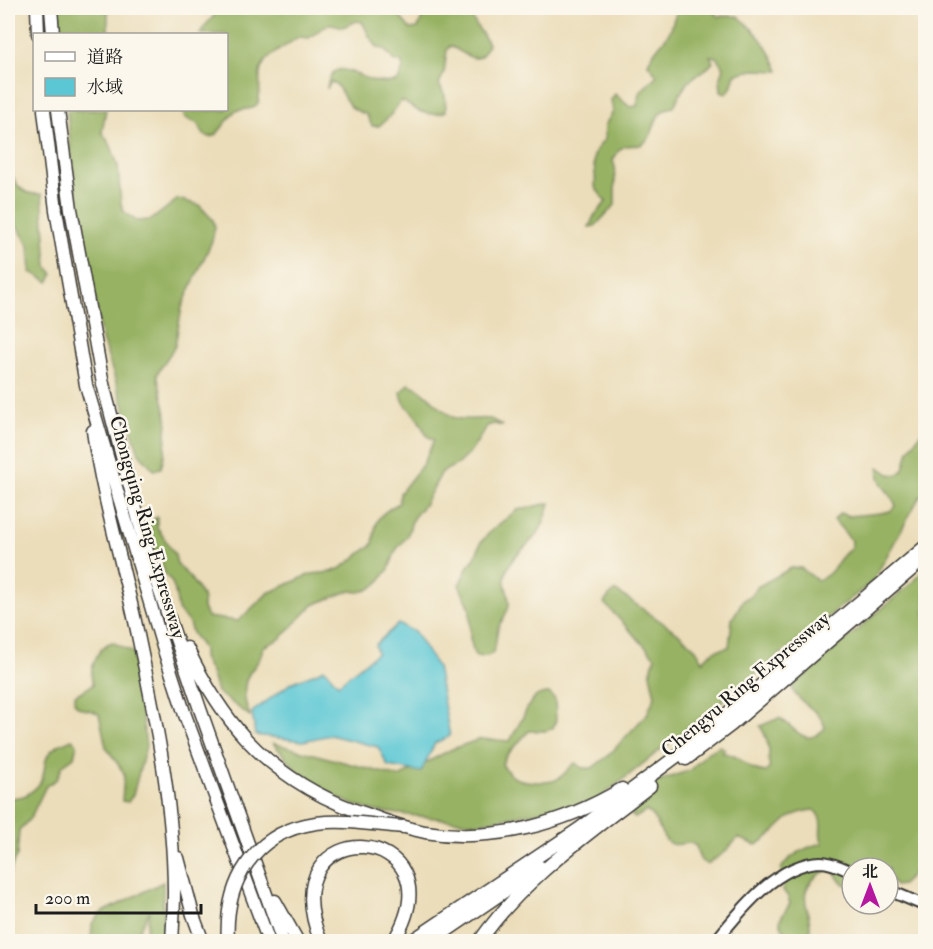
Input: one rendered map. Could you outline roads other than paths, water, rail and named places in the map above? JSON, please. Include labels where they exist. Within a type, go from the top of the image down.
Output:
[{"type":"highway","points":[[37,8],[38,33]]},
{"type":"highway","points":[[51,8],[53,33]]},
{"type":"highway","name":"Chongqing Ring Expressway","points":[[44,111],[56,210],[86,386],[185,716],[269,942]]},
{"type":"highway","name":"Chongqing Ring Expressway","points":[[58,111],[75,231],[102,384],[149,559],[283,942]]},
{"type":"highway","points":[[86,386],[96,451],[139,639],[159,744],[171,828],[174,891],[172,942]]},
{"type":"highway","name":"Chengyu Ring Expressway","points":[[677,756],[926,546]]},
{"type":"highway","name":"Chengyu Ring Expressway","points":[[585,837],[730,725],[926,557]]},
{"type":"highway","points":[[163,600],[202,679],[228,718],[252,745],[290,777],[314,792],[340,806],[403,827]]},
{"type":"highway","points":[[228,942],[226,923],[230,896],[248,860],[281,834],[300,826],[351,822],[454,834],[521,830],[551,822],[605,799],[677,756]]},
{"type":"highway","points":[[410,942],[579,829],[677,756]]},
{"type":"highway","points":[[171,828],[193,915],[203,942]]},
{"type":"highway","points":[[430,942],[585,837]]},
{"type":"highway","points":[[479,942],[497,916],[526,887],[585,837]]},
{"type":"highway","points":[[321,942],[312,909],[311,890],[321,865],[346,848],[374,847],[389,855],[399,864],[410,894],[407,915],[393,942]]},
{"type":"highway","points":[[261,878],[298,942]]},
{"type":"main road","points":[[715,942],[747,903],[769,883],[799,867],[822,862],[840,866]]},
{"type":"main road","points":[[900,895],[926,906]]},
{"type":"water","points":[[398,624],[415,632],[437,667],[450,736],[435,743],[421,772],[388,766],[378,747],[330,735],[303,741],[255,735],[252,712],[291,683],[325,669],[338,684],[377,653],[375,645]]}]
